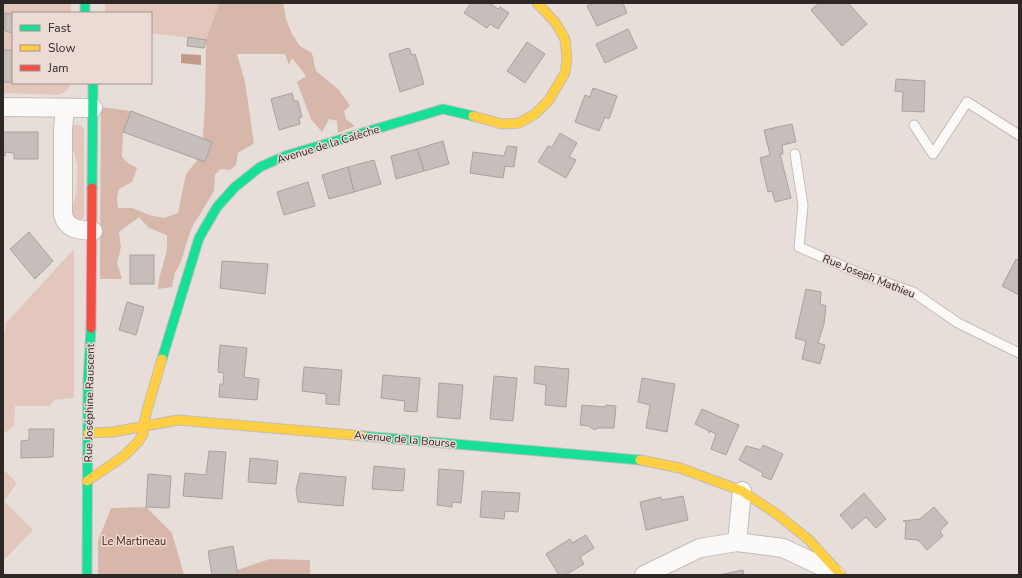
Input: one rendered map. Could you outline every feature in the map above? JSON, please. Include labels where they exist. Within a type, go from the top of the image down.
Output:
[{"type":"street","name":"Avenue de la Calèche","points":[[143,427],[199,238],[217,208],[236,187],[260,167],[285,156],[443,109],[502,124],[519,123],[535,114],[549,100],[565,73],[567,59],[564,39],[555,22],[537,3]]},
{"type":"street","name":"Rue Joséphine Rauscent","points":[[87,575],[88,380],[91,328],[93,231],[93,84]]},
{"type":"street","points":[[3,107],[92,108]]},
{"type":"street","points":[[65,108],[63,215],[66,222],[75,229],[93,231]]},
{"type":"street","name":"Avenue de la Bourse","points":[[143,427],[178,420],[643,460],[680,468],[742,491],[809,540],[841,575]]},
{"type":"street","points":[[87,481],[124,456],[138,442],[142,434],[143,427],[113,432],[88,433]]},
{"type":"street","points":[[737,542],[742,491]]},
{"type":"street","points":[[644,575],[700,548],[737,542],[783,548],[837,575]]},
{"type":"lane","points":[[914,125],[933,154],[967,102],[1019,135]]},
{"type":"lane","name":"Rue Joseph Mathieu","points":[[795,154],[803,205],[799,247],[860,274],[913,292],[958,323],[1019,353]]},
{"type":"shaded area","points":[[3,3],[71,3],[71,12],[12,12],[12,84],[70,84],[69,88],[58,95],[3,93]]},
{"type":"shaded area","points":[[105,3],[219,3],[206,40],[152,33],[152,12],[105,12]]},
{"type":"shaded area","points":[[181,54],[201,55],[201,65],[181,63]]},
{"type":"shaded area","points":[[74,125],[81,125],[84,129],[84,216],[78,221],[72,217],[77,175],[77,164],[71,138]]},
{"type":"shaded area","points":[[74,249],[74,398],[54,400],[50,406],[15,406],[14,426],[3,434],[3,341],[6,323]]},
{"type":"shaded area","points":[[3,469],[17,483],[4,501],[33,530],[3,561]]},
{"type":"green space","points":[[219,3],[283,3],[286,19],[292,34],[300,46],[312,53],[316,71],[339,90],[350,106],[344,111],[346,119],[355,126],[338,133],[337,121],[329,119],[322,132],[311,119],[297,82],[306,76],[292,58],[289,65],[285,54],[237,54],[245,82],[254,143],[238,153],[236,165],[230,170],[219,170],[215,175],[214,191],[193,225],[181,262],[175,273],[172,287],[158,289],[159,279],[167,250],[167,235],[149,228],[139,217],[119,232],[121,247],[117,263],[122,279],[100,279],[101,107],[131,111],[123,132],[122,157],[128,163],[137,168],[132,182],[119,189],[117,198],[118,208],[132,208],[149,215],[164,218],[178,213],[186,174],[202,154],[205,104],[206,40]]},
{"type":"green space","name":"Le Martineau","points":[[146,507],[172,533],[184,575],[98,575],[98,541],[111,508]]},
{"type":"green space","points":[[270,559],[310,560],[310,575],[222,575]]},
{"type":"building","points":[[471,3],[489,3],[498,9],[500,7],[509,13],[498,29],[490,24],[487,28],[464,13]]},
{"type":"building","points":[[593,3],[623,3],[627,13],[597,26],[587,6]]},
{"type":"building","points":[[819,3],[848,3],[867,24],[842,46],[811,10]]},
{"type":"building","points":[[5,13],[12,14],[12,33],[5,31]]},
{"type":"building","points":[[628,29],[637,48],[605,63],[596,44]]},
{"type":"building","points":[[188,37],[206,40],[204,48],[187,46]]},
{"type":"building","points":[[527,42],[545,54],[525,83],[507,71]]},
{"type":"building","points":[[409,48],[412,55],[415,54],[424,84],[400,92],[389,54]]},
{"type":"building","points":[[3,50],[12,50],[12,82],[3,82]]},
{"type":"building","points":[[896,79],[925,81],[924,112],[902,111],[903,92],[895,91]]},
{"type":"building","points":[[593,88],[617,96],[609,119],[605,117],[599,131],[575,122],[585,95],[590,97]]},
{"type":"building","points":[[292,93],[294,101],[298,101],[302,117],[299,118],[300,124],[279,130],[271,99]]},
{"type":"building","points":[[131,111],[212,142],[205,162],[123,132]]},
{"type":"building","points":[[792,124],[796,142],[782,145],[783,154],[780,154],[791,198],[775,202],[772,191],[768,192],[760,158],[770,155],[764,130]]},
{"type":"building","points":[[3,132],[38,132],[38,159],[14,159],[14,153],[5,152],[5,156],[3,156]]},
{"type":"building","points":[[560,133],[577,143],[569,157],[576,160],[566,178],[538,162],[548,146],[552,147]]},
{"type":"building","points":[[443,141],[449,164],[424,171],[417,149]]},
{"type":"building","points":[[507,146],[517,147],[514,167],[505,166],[503,178],[470,173],[473,152],[504,156]]},
{"type":"building","points":[[417,149],[424,171],[396,179],[391,156]]},
{"type":"building","points":[[374,160],[381,184],[354,192],[348,167]]},
{"type":"building","points":[[348,167],[354,192],[329,199],[322,175]]},
{"type":"building","points":[[308,182],[315,206],[284,215],[277,192]]},
{"type":"building","points":[[29,232],[53,261],[35,279],[10,249]]},
{"type":"building","points":[[130,255],[154,255],[154,284],[130,284]]},
{"type":"building","points":[[1016,259],[1019,261],[1019,295],[1002,286]]},
{"type":"building","points":[[222,261],[268,264],[265,294],[220,288]]},
{"type":"building","points":[[806,289],[821,292],[820,304],[826,306],[824,324],[818,343],[825,345],[820,364],[802,359],[806,341],[795,338]]},
{"type":"building","points":[[127,302],[144,307],[136,335],[119,330]]},
{"type":"building","points":[[220,345],[247,348],[244,377],[259,379],[257,400],[219,397],[220,384],[224,384],[224,373],[218,372]]},
{"type":"building","points":[[535,366],[569,369],[566,407],[545,405],[546,385],[534,383]]},
{"type":"building","points":[[304,367],[342,370],[339,405],[326,404],[326,394],[302,391]]},
{"type":"building","points":[[383,375],[420,378],[417,412],[404,411],[405,401],[381,398]]},
{"type":"building","points":[[494,376],[517,378],[513,421],[490,419]]},
{"type":"building","points":[[642,378],[675,384],[667,432],[646,428],[650,405],[638,402]]},
{"type":"building","points":[[439,383],[463,385],[460,419],[437,417]]},
{"type":"building","points":[[582,405],[606,407],[606,405],[616,406],[614,428],[598,428],[594,430],[589,426],[580,425]]},
{"type":"building","points":[[702,409],[739,425],[726,455],[711,449],[716,434],[710,431],[709,433],[709,431],[695,424]]},
{"type":"building","points":[[29,429],[54,429],[53,457],[21,458],[21,441],[29,440]]},
{"type":"building","points":[[763,445],[783,454],[771,480],[762,476],[763,473],[739,460],[746,446],[761,450]]},
{"type":"building","points":[[209,451],[226,452],[222,499],[183,496],[185,473],[206,475]]},
{"type":"building","points":[[250,458],[278,461],[276,484],[248,482]]},
{"type":"building","points":[[374,466],[405,469],[403,491],[372,489]]},
{"type":"building","points":[[439,469],[464,471],[461,503],[452,502],[452,507],[437,505]]},
{"type":"building","points":[[300,473],[346,477],[343,506],[298,502],[296,490]]},
{"type":"building","points":[[148,474],[171,476],[169,508],[146,507]]},
{"type":"building","points":[[482,491],[520,493],[518,512],[505,511],[504,519],[480,517]]},
{"type":"building","points":[[864,493],[886,519],[876,528],[866,517],[852,529],[840,515]]},
{"type":"building","points":[[683,496],[688,520],[646,530],[640,502],[661,497],[662,500]]},
{"type":"building","points":[[934,507],[948,523],[940,531],[943,536],[927,550],[918,540],[905,539],[906,522],[903,521],[920,519]]},
{"type":"building","points":[[586,535],[594,548],[580,557],[584,564],[565,575],[559,575],[546,554],[570,539],[572,543]]},
{"type":"building","points":[[233,546],[238,575],[212,575],[208,551]]},
{"type":"building","points":[[743,570],[744,575],[719,575]]},
{"type":"traffic: fast","points":[[85,3],[85,12]]},
{"type":"traffic: fast","points":[[92,188],[93,84]]},
{"type":"traffic: fast","points":[[162,359],[199,238],[217,207],[235,187],[260,167],[285,156],[443,109],[473,116]]},
{"type":"traffic: fast","points":[[87,575],[88,380],[91,328]]},
{"type":"traffic: fast","points":[[363,436],[640,460]]},
{"type":"traffic: slow","points":[[473,116],[502,124],[519,123],[535,114],[549,100],[565,73],[567,59],[565,39],[555,22],[537,3]]},
{"type":"traffic: slow","points":[[87,481],[124,456],[138,442],[143,434],[147,410],[162,359]]},
{"type":"traffic: slow","points":[[88,433],[113,432],[178,420],[363,436]]},
{"type":"traffic: slow","points":[[640,460],[680,468],[742,491],[778,515],[809,540],[841,575]]},
{"type":"traffic: jam","points":[[91,328],[92,188]]}]
